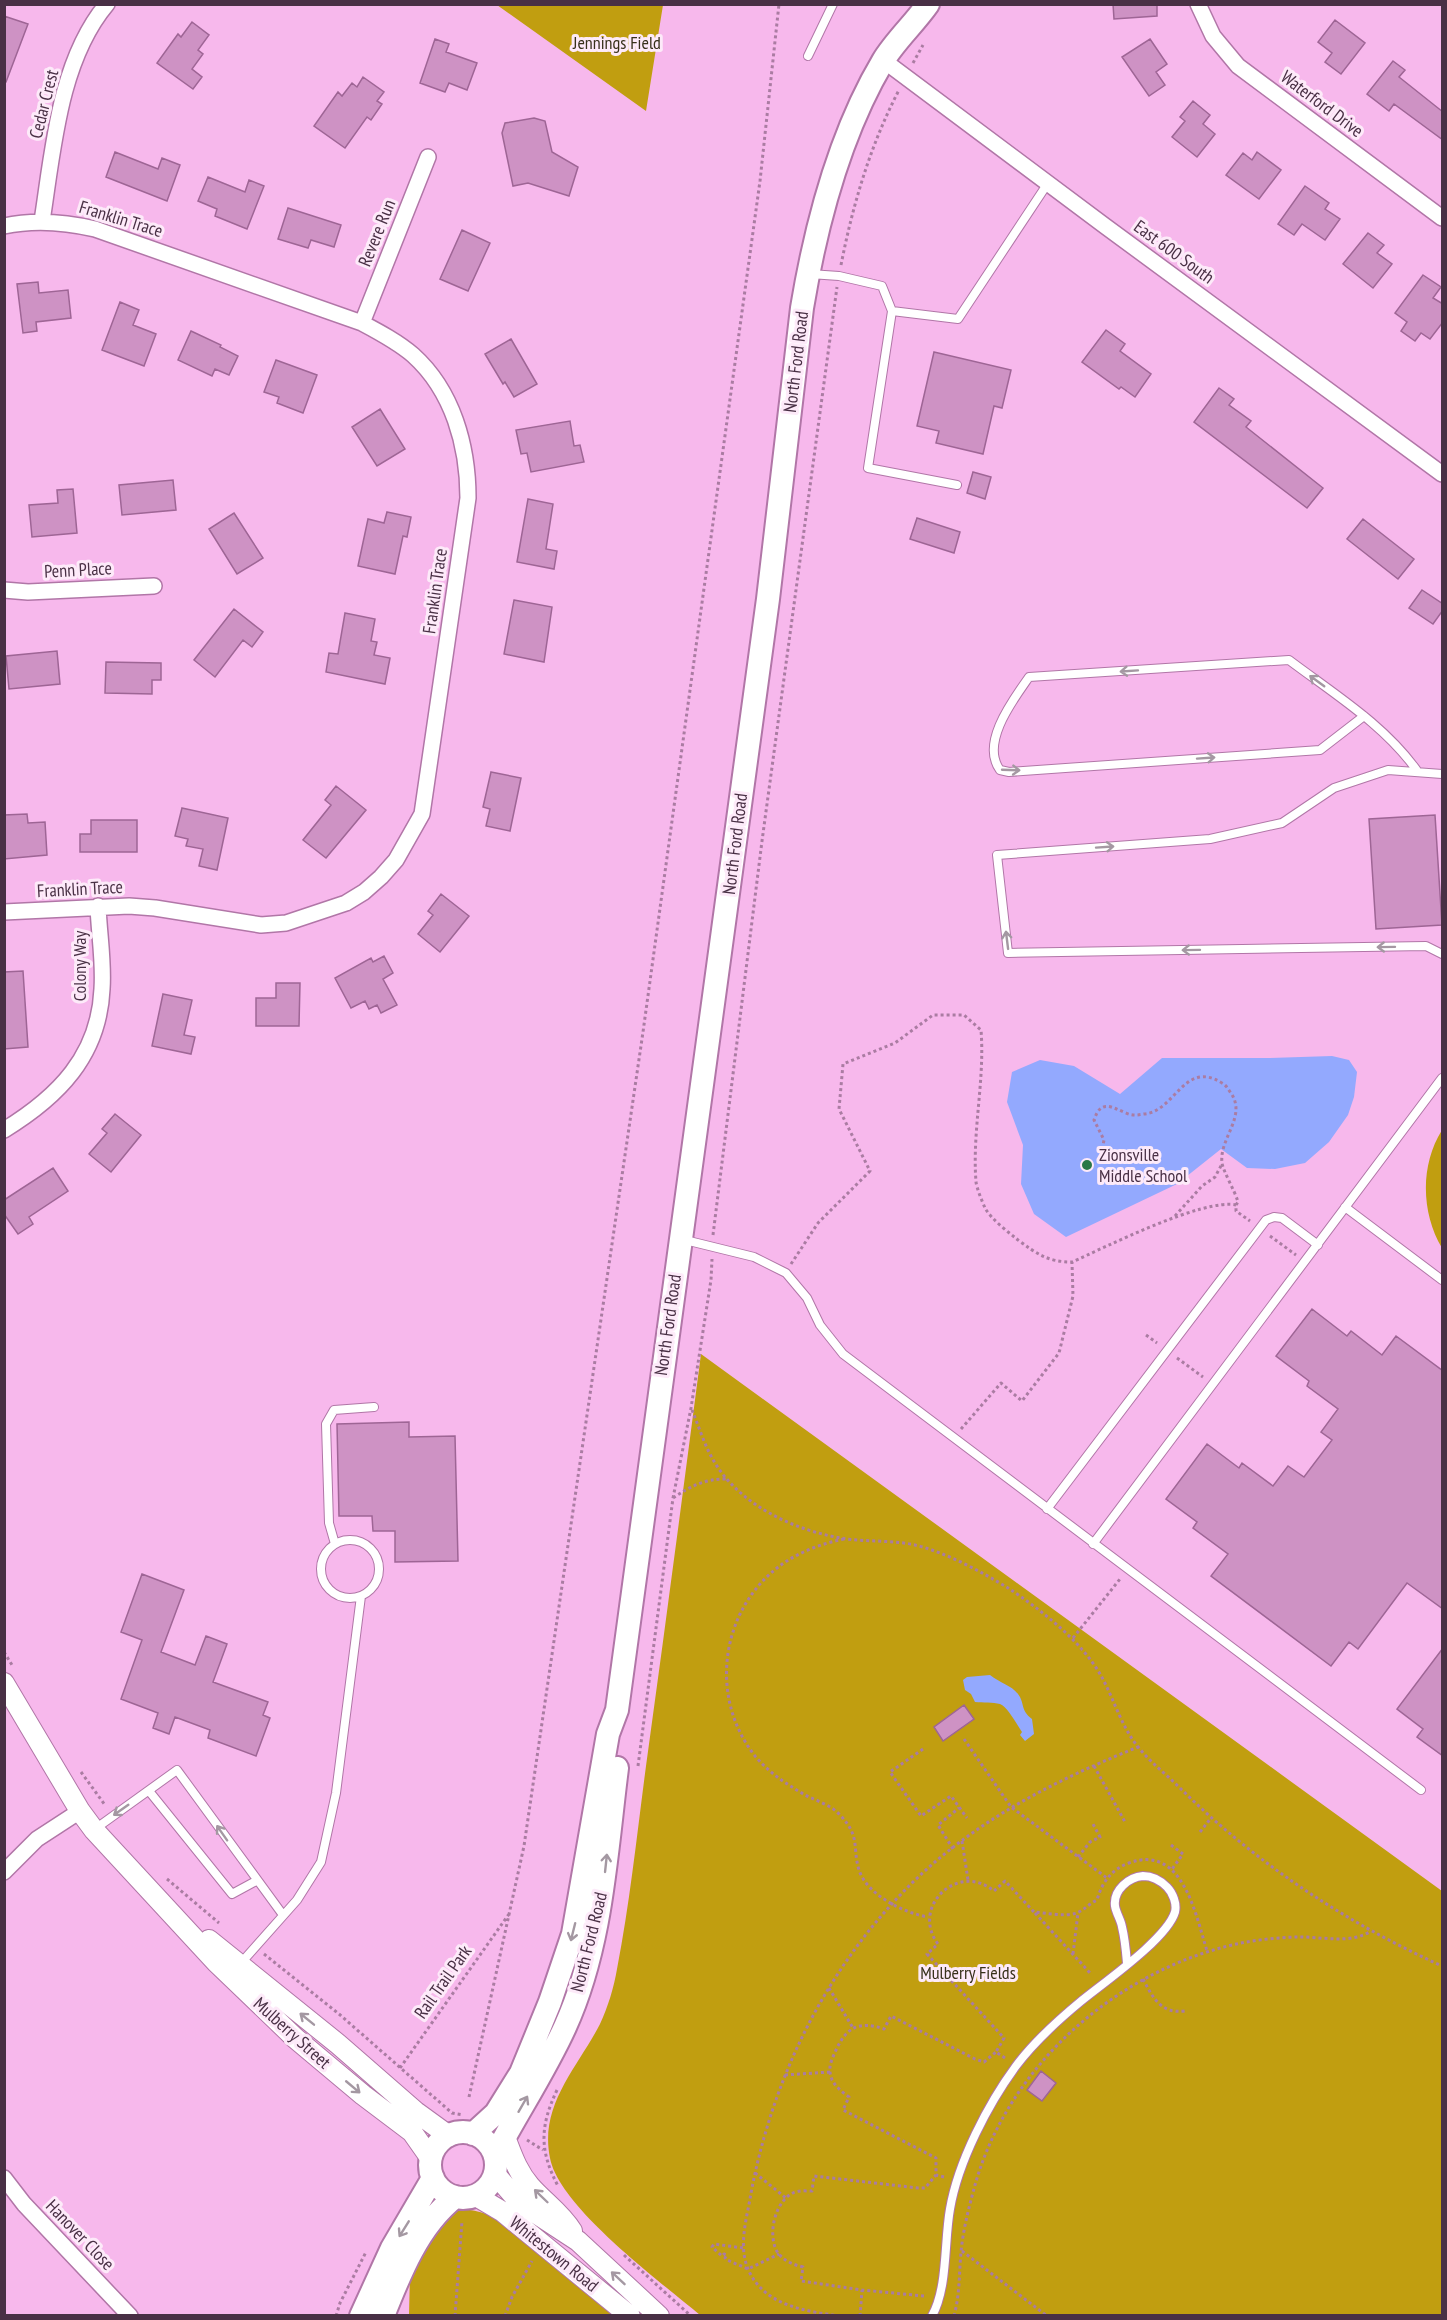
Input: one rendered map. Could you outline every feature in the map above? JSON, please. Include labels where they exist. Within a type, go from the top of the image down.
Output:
[{"type":"main road","name":"North Ford Road","points":[[470,2125],[496,2114],[521,2073],[550,2002],[573,1934],[608,1734],[617,1710],[765,622],[802,308],[816,231],[830,185],[856,116],[883,60],[928,4]]},
{"type":"main road","name":"North Ford Road","points":[[503,2150],[566,2027],[585,1969],[602,1898],[621,1736],[617,1710]]},
{"type":"main road","points":[[361,2316],[432,2168],[435,2149],[449,2136],[470,2125],[490,2146],[503,2150],[485,2190],[446,2205],[425,2228],[383,2316]]},
{"type":"main road","points":[[432,2168],[446,2193],[466,2196]]},
{"type":"street","name":"Cedar Crest","points":[[42,221],[56,132],[68,82],[86,35],[106,4]]},
{"type":"street","name":"Waterford Drive","points":[[1198,4],[1213,36],[1238,66],[1443,218]]},
{"type":"street","name":"East 600 South","points":[[883,60],[1443,474]]},
{"type":"street","name":"Revere Run","points":[[362,322],[428,157]]},
{"type":"street","name":"Franklin Trace","points":[[4,226],[42,221],[68,223],[95,229],[362,322],[412,355],[437,384],[457,425],[464,446],[468,474],[468,498],[422,814],[396,860],[381,877],[364,892],[346,903],[306,918],[261,926],[155,908],[98,906],[4,912]]},
{"type":"street","name":"Penn Place","points":[[4,590],[28,592],[154,586]]},
{"type":"street","name":"Colony Way","points":[[4,1130],[31,1114],[54,1094],[75,1071],[87,1048],[101,1006],[98,906]]},
{"type":"street","name":"Mulberry Street","points":[[10,1677],[80,1811],[94,1830],[216,1962],[295,2038],[363,2095],[412,2132],[432,2168]]},
{"type":"street","points":[[4,1872],[37,1839],[80,1811]]},
{"type":"street","name":"Mulberry Street","points":[[159,1901],[338,2044],[416,2112],[449,2136]]},
{"type":"street","name":"Whitestown Road","points":[[503,2150],[531,2187],[567,2222],[578,2241]]},
{"type":"street","name":"Whitestown Road","points":[[503,2150],[520,2203],[578,2241],[659,2316]]},
{"type":"street","name":"Hanover Close","points":[[4,2178],[24,2204],[130,2316]]},
{"type":"street","name":"Whitestown Road","points":[[466,2196],[503,2212],[630,2316]]},
{"type":"lane","points":[[808,56],[833,4]]},
{"type":"lane","points":[[892,311],[958,319],[1048,183]]},
{"type":"lane","points":[[807,274],[839,276],[882,286],[892,311],[868,468],[957,484]]},
{"type":"lane","points":[[1364,716],[1320,750],[1009,772],[1000,770],[993,761],[993,748],[1008,707],[1029,677],[1288,660],[1364,716],[1402,750],[1418,772]]},
{"type":"lane","points":[[1443,774],[1388,770],[1334,788],[1282,823],[1210,839],[997,855],[1008,953],[1426,946],[1443,954]]},
{"type":"lane","points":[[1093,1544],[1443,1078]]},
{"type":"lane","points":[[1345,1207],[1443,1280]]},
{"type":"lane","points":[[1047,1509],[1266,1220],[1274,1217],[1282,1218],[1318,1245]]},
{"type":"lane","points":[[680,1239],[754,1257],[786,1273],[807,1298],[820,1326],[843,1354],[1421,1790]]},
{"type":"lane","points":[[335,1544],[329,1523],[326,1424],[334,1410],[374,1407]]},
{"type":"lane","points":[[344,1541],[362,1543],[376,1556],[378,1575],[375,1584],[361,1596],[342,1597],[333,1593],[326,1586],[321,1568],[327,1551],[335,1544],[344,1541]]},
{"type":"lane","points":[[240,1964],[297,1900],[321,1862],[336,1793],[361,1596]]},
{"type":"lane","points":[[94,1830],[177,1770],[283,1915]]},
{"type":"lane","points":[[149,1791],[232,1894],[256,1881]]},
{"type":"lane","points":[[932,2316],[940,2297],[950,2207],[971,2144],[983,2120],[1029,2050],[1066,2014],[1141,1953],[1160,1934],[1175,1911],[1171,1891],[1166,1885],[1148,1876],[1139,1876],[1130,1880],[1123,1885],[1116,1898],[1115,1906],[1122,1928],[1127,1963]]},
{"type":"path","points":[[469,2097],[525,1834],[641,1044],[760,181],[779,4]]},
{"type":"path","points":[[713,1223],[762,841],[839,276],[853,210],[866,164],[886,116]]},
{"type":"path","points":[[786,1273],[818,1223],[870,1171],[839,1109],[843,1064],[895,1043],[933,1015],[964,1015],[981,1030],[983,1051],[978,1096],[976,1185],[986,1208],[1008,1232],[1036,1253],[1055,1262],[1072,1262],[1174,1218],[1215,1205],[1236,1205]]},
{"type":"path","points":[[1100,1161],[1104,1140],[1094,1120],[1097,1111],[1109,1106],[1135,1115],[1157,1112],[1184,1083],[1202,1077],[1224,1083],[1237,1107],[1226,1138],[1222,1163],[1215,1177],[1191,1197],[1174,1218]]},
{"type":"path","points":[[1222,1163],[1238,1202],[1236,1211],[1293,1254],[1307,1259]]},
{"type":"path","points":[[953,1437],[1001,1383],[1022,1401],[1059,1353],[1073,1296],[1072,1262]]},
{"type":"path","points":[[638,1767],[673,1498],[691,1408],[711,1280]]},
{"type":"path","points":[[1146,1335],[1212,1384]]},
{"type":"path","points":[[691,1408],[709,1452],[726,1479],[769,1513],[791,1524],[846,1539],[890,1541],[935,1550],[1009,1589],[1073,1638],[1101,1674],[1114,1704],[1138,1747],[1211,1818],[1288,1880],[1371,1931],[1443,1965]]},
{"type":"path","points":[[673,1498],[696,1483],[712,1479],[726,1479]]},
{"type":"path","points":[[846,1539],[818,1545],[778,1567],[761,1582],[748,1600],[729,1641],[726,1663],[727,1693],[734,1717],[752,1752],[768,1770],[838,1813],[853,1834],[859,1871],[864,1880],[891,1904],[914,1915],[928,1917]]},
{"type":"path","points":[[1073,1638],[1120,1579]]},
{"type":"path","points":[[4,1652],[10,1677]]},
{"type":"path","points":[[964,1739],[1011,1807],[1107,1878]]},
{"type":"path","points":[[840,2316],[799,2309],[769,2297],[748,2269],[743,2248],[755,2172],[765,2129],[785,2075],[808,2024],[861,1940],[912,1883],[962,1842],[1011,1807],[1061,1779],[1138,1747]]},
{"type":"path","points":[[923,1749],[890,1772],[921,1816],[951,1796],[967,1818]]},
{"type":"path","points":[[1093,1765],[1125,1822]]},
{"type":"path","points":[[80,1770],[113,1816]]},
{"type":"path","points":[[953,1849],[938,1825],[960,1808]]},
{"type":"path","points":[[1200,1833],[1211,1818]]},
{"type":"path","points":[[1078,1857],[1090,1842],[1101,1837],[1093,1824]]},
{"type":"path","points":[[962,1842],[968,1880]]},
{"type":"path","points":[[1171,1845],[1183,1854],[1172,1869]]},
{"type":"path","points":[[1034,1912],[1053,1914],[1078,1912],[1087,1904],[1097,1900],[1107,1878],[1124,1865],[1135,1860],[1159,1863],[1172,1869],[1182,1879],[1207,1951]]},
{"type":"path","points":[[167,1878],[182,1894],[224,1927]]},
{"type":"path","points":[[924,2296],[801,2281],[803,2267],[787,2261],[779,2254],[773,2241],[778,2207],[793,2193],[812,2191],[814,2176],[925,2188],[936,2175],[936,2158],[843,2110],[849,2097],[836,2086],[830,2072],[831,2060],[838,2044],[853,2028],[867,2024],[884,2029],[891,2016],[975,2059],[984,2062],[996,2052],[1004,2038],[927,1954],[938,1944],[930,1931],[928,1917],[931,1907],[947,1889],[956,1883],[968,1880],[979,1881],[994,1891],[1005,1881],[1091,1974]]},
{"type":"path","name":"Rail Trail Park","points":[[400,2068],[510,1912]]},
{"type":"path","points":[[1073,1954],[1078,1912]]},
{"type":"path","points":[[954,2316],[966,2218],[981,2165],[1008,2108],[1029,2077],[1060,2042],[1110,2000],[1143,1980],[1207,1951],[1249,1941],[1298,1937],[1352,1939],[1364,1936],[1371,1931]]},
{"type":"path","points":[[255,1947],[339,2014],[452,2113],[470,2125]]},
{"type":"path","points":[[1143,1980],[1161,2008],[1168,2011],[1185,2012]]},
{"type":"path","points":[[829,1988],[853,2028]]},
{"type":"path","points":[[996,2052],[1005,2058]]},
{"type":"path","points":[[785,2075],[830,2072]]},
{"type":"path","points":[[560,2190],[549,2169],[543,2150],[548,2108],[562,2081]]},
{"type":"path","points":[[503,2150],[543,2150]]},
{"type":"path","points":[[755,2172],[786,2198]]},
{"type":"path","points":[[936,2175],[944,2177]]},
{"type":"path","points":[[455,2316],[462,2221]]},
{"type":"path","points":[[743,2248],[714,2244],[712,2247],[722,2256],[727,2255],[725,2258],[727,2260],[748,2269],[779,2254]]},
{"type":"path","points":[[618,2250],[691,2316]]},
{"type":"path","points":[[961,2251],[1047,2316]]},
{"type":"path","points":[[505,2316],[512,2297],[533,2260]]},
{"type":"path","points":[[860,2316],[862,2290]]},
{"type":"green space","name":"Jennings Field","points":[[497,5],[663,5],[646,111]]},
{"type":"green space","points":[[1442,1130],[1442,1248],[1430,1220],[1426,1189],[1430,1158]]},
{"type":"green space","name":"Mulberry Fields","points":[[701,1354],[1442,1891],[1442,2315],[700,2315],[638,2264],[591,2221],[572,2199],[557,2177],[550,2158],[548,2139],[550,2121],[563,2087],[600,2024],[616,1976],[633,1868]]},
{"type":"green space","points":[[455,2209],[481,2212],[504,2222],[618,2316],[409,2316],[410,2272],[434,2230]]},
{"type":"water","points":[[1332,1056],[1349,1060],[1357,1072],[1354,1097],[1348,1115],[1329,1142],[1305,1163],[1275,1169],[1247,1168],[1221,1149],[1177,1184],[1066,1237],[1034,1214],[1021,1184],[1023,1145],[1007,1102],[1012,1072],[1040,1060],[1074,1066],[1120,1094],[1162,1058]]},
{"type":"water","points":[[990,1675],[1015,1691],[1026,1713],[1032,1719],[1034,1734],[1025,1741],[1020,1735],[1022,1732],[1003,1706],[997,1703],[975,1702],[971,1694],[965,1690],[963,1680],[967,1677]]},
{"type":"building","points":[[1113,4],[1157,4],[1157,16],[1114,19]]},
{"type":"building","points":[[4,16],[28,24],[6,82],[4,82]]},
{"type":"building","points":[[1335,20],[1365,43],[1341,74],[1325,62],[1332,53],[1318,42]]},
{"type":"building","points":[[192,22],[209,35],[198,50],[203,54],[192,69],[202,77],[193,89],[157,63],[178,34],[181,37]]},
{"type":"building","points":[[435,39],[449,44],[446,52],[477,63],[467,90],[449,83],[445,92],[420,83]]},
{"type":"building","points":[[1150,39],[1167,64],[1156,72],[1165,85],[1149,96],[1122,57]]},
{"type":"building","points":[[1393,61],[1405,70],[1399,77],[1443,112],[1443,140],[1394,104],[1389,111],[1367,94]]},
{"type":"building","points":[[363,77],[384,92],[377,101],[382,104],[371,120],[367,117],[345,148],[314,126],[338,92],[342,96],[352,83],[357,87]]},
{"type":"building","points":[[1193,101],[1210,115],[1203,124],[1215,134],[1197,157],[1172,137],[1185,121],[1180,117]]},
{"type":"building","points":[[534,118],[545,121],[552,152],[578,167],[569,196],[528,183],[513,186],[502,133],[505,123]]},
{"type":"building","points":[[115,152],[158,169],[162,158],[180,165],[167,201],[106,177]]},
{"type":"building","points":[[1257,152],[1281,170],[1259,199],[1226,175],[1243,153],[1252,160]]},
{"type":"building","points":[[208,177],[245,192],[249,180],[264,186],[247,229],[215,216],[217,209],[198,201]]},
{"type":"building","points":[[1305,186],[1329,203],[1325,209],[1340,219],[1325,240],[1302,224],[1294,235],[1278,224]]},
{"type":"building","points":[[288,208],[341,225],[334,247],[311,240],[308,248],[278,239]]},
{"type":"building","points":[[462,230],[490,243],[468,291],[440,279]]},
{"type":"building","points":[[1368,233],[1384,245],[1377,253],[1392,264],[1373,288],[1343,264]]},
{"type":"building","points":[[1423,275],[1441,287],[1433,298],[1443,304],[1443,322],[1430,339],[1421,333],[1415,341],[1401,331],[1407,322],[1395,313]]},
{"type":"building","points":[[38,282],[39,293],[68,290],[71,318],[36,322],[37,331],[23,333],[17,284]]},
{"type":"building","points":[[120,302],[139,310],[133,325],[156,334],[144,366],[102,350]]},
{"type":"building","points":[[1106,330],[1125,344],[1120,351],[1151,374],[1135,397],[1121,387],[1119,389],[1082,362]]},
{"type":"building","points":[[191,331],[238,356],[229,375],[215,369],[212,376],[178,360]]},
{"type":"building","points":[[511,339],[537,384],[514,397],[505,382],[503,384],[485,354]]},
{"type":"building","points":[[934,352],[1011,370],[1002,408],[994,406],[983,454],[936,443],[939,431],[917,426]]},
{"type":"building","points":[[276,360],[317,375],[303,413],[277,403],[279,397],[264,392]]},
{"type":"building","points":[[1219,388],[1234,399],[1229,405],[1251,421],[1246,427],[1323,488],[1307,508],[1194,422]]},
{"type":"building","points":[[380,409],[405,449],[377,466],[352,427]]},
{"type":"building","points":[[570,421],[574,446],[580,445],[584,462],[531,472],[527,453],[521,454],[516,430]]},
{"type":"building","points":[[973,472],[991,477],[985,499],[967,493]]},
{"type":"building","points":[[173,480],[176,510],[122,515],[119,485]]},
{"type":"building","points":[[73,489],[77,533],[32,537],[29,505],[58,503],[57,490]]},
{"type":"building","points":[[528,499],[553,504],[546,549],[557,551],[554,569],[517,562]]},
{"type":"building","points":[[387,512],[411,517],[407,537],[403,536],[395,574],[358,566],[368,519],[384,523]]},
{"type":"building","points":[[234,513],[263,558],[237,574],[209,529]]},
{"type":"building","points":[[917,518],[960,532],[954,553],[910,539]]},
{"type":"building","points":[[1363,519],[1414,559],[1398,579],[1347,539]]},
{"type":"building","points":[[1422,590],[1443,604],[1443,610],[1433,624],[1409,608]]},
{"type":"building","points":[[514,600],[552,607],[544,662],[504,654]]},
{"type":"building","points":[[234,609],[263,632],[252,647],[243,640],[215,677],[194,660]]},
{"type":"building","points":[[345,613],[375,619],[371,641],[377,642],[374,655],[390,658],[385,684],[326,672],[329,653],[338,654]]},
{"type":"building","points":[[57,651],[60,684],[9,689],[6,656]]},
{"type":"building","points":[[106,662],[161,663],[161,680],[152,680],[152,694],[105,693]]},
{"type":"building","points":[[491,772],[521,778],[510,831],[486,826],[490,809],[483,807]]},
{"type":"building","points":[[336,786],[366,810],[326,858],[303,840],[331,805],[325,800]]},
{"type":"building","points":[[182,808],[228,818],[217,870],[199,866],[203,849],[186,846],[188,839],[175,836]]},
{"type":"building","points":[[27,814],[28,823],[45,822],[47,855],[4,859],[4,815]]},
{"type":"building","points":[[1435,815],[1442,925],[1376,929],[1369,819]]},
{"type":"building","points":[[91,820],[137,820],[137,852],[80,852],[80,834],[91,834]]},
{"type":"building","points":[[441,894],[469,916],[440,952],[418,934],[433,915],[428,911]]},
{"type":"building","points":[[384,956],[393,973],[383,979],[397,1005],[381,1013],[377,1005],[369,1009],[365,1001],[351,1008],[335,978],[371,958],[373,962]]},
{"type":"building","points":[[23,971],[28,1047],[4,1049],[4,972]]},
{"type":"building","points":[[276,983],[300,983],[299,1026],[256,1026],[256,998],[276,998]]},
{"type":"building","points":[[163,994],[192,1000],[184,1035],[195,1037],[191,1054],[152,1046]]},
{"type":"building","points":[[115,1114],[141,1135],[111,1172],[89,1154],[107,1133],[102,1129]]},
{"type":"building","points":[[53,1168],[68,1191],[29,1217],[33,1224],[18,1234],[4,1214],[4,1200]]},
{"type":"building","points":[[1312,1309],[1347,1336],[1351,1331],[1382,1355],[1396,1336],[1443,1371],[1443,1609],[1407,1583],[1358,1649],[1349,1642],[1331,1666],[1211,1576],[1228,1554],[1193,1528],[1197,1522],[1166,1499],[1207,1444],[1239,1468],[1242,1463],[1273,1486],[1288,1466],[1304,1477],[1332,1440],[1321,1432],[1338,1409],[1307,1386],[1309,1381],[1276,1356]]},
{"type":"building","points":[[409,1422],[409,1437],[455,1436],[458,1561],[395,1562],[395,1531],[373,1531],[372,1516],[339,1516],[337,1424]]},
{"type":"building","points":[[142,1574],[184,1590],[161,1652],[195,1665],[206,1636],[227,1644],[213,1682],[268,1702],[263,1715],[270,1718],[256,1756],[208,1738],[210,1730],[175,1717],[169,1734],[153,1728],[158,1713],[121,1699],[142,1640],[121,1632]]},
{"type":"building","points":[[1443,1648],[1443,1756],[1417,1737],[1423,1729],[1397,1709]]},
{"type":"building","points":[[964,1705],[974,1719],[943,1741],[934,1727]]},
{"type":"building","points":[[1041,2071],[1056,2083],[1042,2101],[1027,2090]]},
{"type":"place","name":"Zionsville Middle School","points":[[1087,1165]]}]
